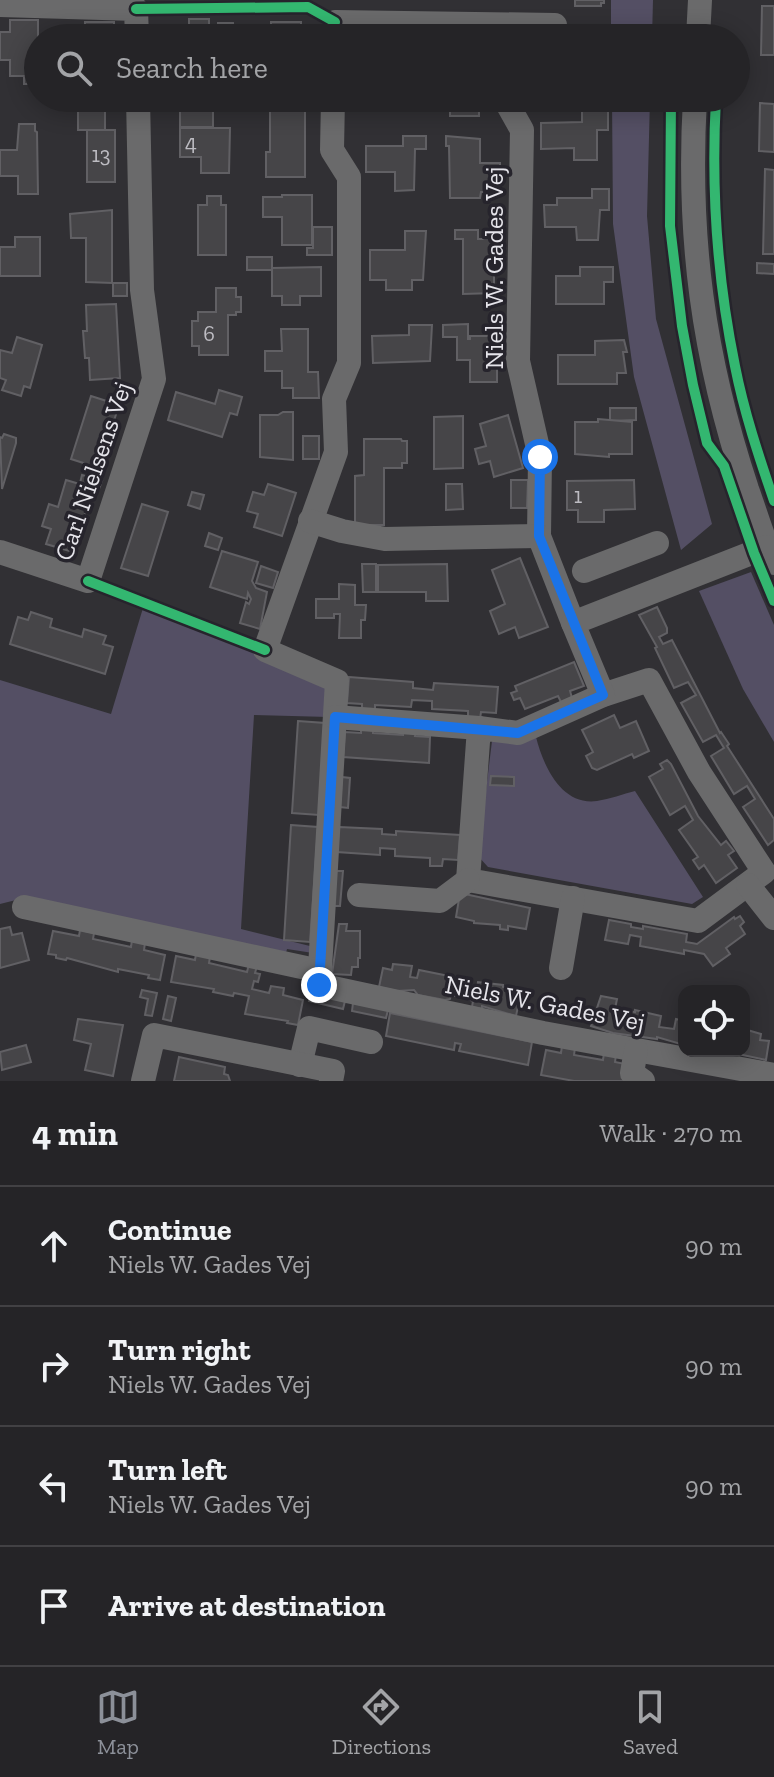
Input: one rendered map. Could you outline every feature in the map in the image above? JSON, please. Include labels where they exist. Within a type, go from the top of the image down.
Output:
[{"type":"street","points":[[699,24],[700,0]]},
{"type":"street","points":[[0,5],[55,3],[136,9],[137,24]]},
{"type":"street","points":[[335,24],[372,24]]},
{"type":"street","name":"Carl Nielsens Vej","points":[[0,552],[88,581],[154,379],[142,290],[138,112]]},
{"type":"street","points":[[320,971],[337,681],[265,650],[336,452],[334,399],[349,363],[349,177],[332,150],[333,112]]},
{"type":"street","name":"Niels W. Gades Vej","points":[[512,112],[522,130],[518,361],[540,457],[539,536],[603,695]]},
{"type":"street","points":[[573,623],[636,598],[770,555],[726,423],[706,332],[694,234],[694,112]]},
{"type":"street","points":[[310,521],[385,539],[539,536]]},
{"type":"street","points":[[584,571],[657,543]]},
{"type":"street","points":[[621,557],[636,598]]},
{"type":"street","points":[[335,717],[518,733],[603,695],[649,680],[699,772],[764,872],[698,921],[468,880],[440,901],[359,895]]},
{"type":"street","points":[[468,880],[479,728]]},
{"type":"street","points":[[748,885],[774,918]]},
{"type":"street","points":[[561,968],[573,898]]},
{"type":"street","name":"Niels W. Gades Vej","points":[[24,907],[320,971],[319,985],[543,1033],[774,1075]]},
{"type":"street","points":[[300,1065],[309,1028],[371,1042]]},
{"type":"street","points":[[143,1081],[154,1035],[333,1071],[331,1081]]},
{"type":"street","points":[[636,1050],[632,1073],[643,1081]]},
{"type":"shaded area","points":[[611,0],[653,0],[652,24],[611,24]]},
{"type":"shaded area","points":[[612,112],[650,112],[647,216],[656,319],[712,524],[681,550],[634,377],[613,224]]},
{"type":"shaded area","points":[[751,572],[774,625],[774,742],[743,689],[699,591]]},
{"type":"shaded area","points":[[143,608],[331,683],[329,717],[254,715],[241,929],[314,947],[313,953],[287,949],[286,953],[24,898],[0,904],[0,680],[111,714]]},
{"type":"shaded area","points":[[536,737],[549,771],[573,797],[597,801],[635,791],[703,897],[692,904],[488,867],[478,856],[492,741]]},
{"type":"building","points":[[575,0],[604,0],[604,3],[601,6],[575,6]]},
{"type":"building","points":[[762,6],[774,6],[774,55],[761,55]]},
{"type":"building","points":[[189,19],[209,19],[209,24],[189,24]]},
{"type":"building","points":[[10,20],[38,20],[38,24],[24,24],[24,76],[10,76],[10,60],[0,60],[0,32],[10,32]]},
{"type":"building","points":[[85,22],[114,22],[114,24]]},
{"type":"building","points":[[271,22],[301,22],[301,24]]},
{"type":"building","points":[[760,103],[774,104],[774,152],[759,151]]},
{"type":"building","points":[[78,112],[105,112],[105,130],[78,130]]},
{"type":"building","points":[[180,112],[213,112],[213,127],[180,127]]},
{"type":"building","points":[[270,112],[305,112],[305,177],[266,177],[266,152],[270,152]]},
{"type":"building","points":[[450,112],[479,112],[479,116],[450,116]]},
{"type":"building","points":[[582,112],[608,112],[608,130],[597,130],[597,160],[574,160],[574,148],[541,149],[541,123],[582,122]]},
{"type":"building","points":[[19,124],[35,124],[38,194],[18,194],[18,176],[0,176],[0,150],[17,150]]},
{"type":"building","points":[[180,128],[230,128],[229,173],[201,173],[201,157],[180,157]]},
{"type":"building","points":[[87,130],[115,130],[115,182],[87,182]]},
{"type":"building","points":[[403,136],[426,136],[426,149],[415,149],[414,190],[395,191],[395,172],[366,172],[366,146],[403,146]]},
{"type":"building","points":[[446,136],[480,139],[480,163],[500,163],[500,192],[481,192],[480,198],[450,198]]},
{"type":"building","points":[[765,169],[774,170],[774,254],[763,254]]},
{"type":"building","points":[[592,189],[609,189],[609,210],[600,210],[598,240],[577,240],[576,227],[545,227],[544,205],[557,205],[557,198],[592,198]]},
{"type":"building","points":[[312,195],[312,245],[282,245],[282,217],[263,217],[263,197]]},
{"type":"building","points":[[207,196],[221,196],[221,205],[226,205],[226,255],[198,255],[198,205],[207,205]]},
{"type":"building","points":[[112,210],[112,283],[86,282],[86,238],[71,238],[70,214]]},
{"type":"building","points":[[313,227],[332,227],[332,255],[307,255],[307,248],[313,248]]},
{"type":"building","points":[[455,230],[478,230],[478,239],[494,239],[494,293],[463,294],[463,239],[455,239]]},
{"type":"building","points":[[405,231],[426,231],[423,280],[412,280],[412,290],[386,290],[386,280],[370,280],[370,250],[405,250]]},
{"type":"building","points":[[15,237],[40,237],[40,276],[0,276],[0,247],[15,247]]},
{"type":"building","points":[[247,257],[272,257],[272,268],[321,267],[321,296],[300,296],[300,305],[282,305],[282,296],[272,296],[272,270],[247,270]]},
{"type":"building","points":[[757,263],[774,264],[774,274],[757,273]]},
{"type":"building","points":[[580,267],[613,267],[613,282],[604,282],[604,304],[556,304],[556,276],[580,276]]},
{"type":"building","points":[[113,283],[127,283],[127,296],[113,296]]},
{"type":"building","points":[[216,288],[236,288],[236,297],[241,297],[241,312],[228,315],[228,355],[199,355],[199,346],[192,346],[192,321],[198,321],[198,312],[216,312]]},
{"type":"building","points":[[116,304],[120,378],[90,380],[83,331],[87,331],[86,305]]},
{"type":"building","points":[[468,324],[468,339],[470,336],[497,336],[497,382],[470,382],[470,360],[457,360],[457,337],[443,337],[443,325]]},
{"type":"building","points":[[409,325],[432,325],[430,361],[373,363],[372,336],[409,335]]},
{"type":"building","points":[[281,329],[308,329],[308,372],[318,372],[319,398],[293,398],[293,388],[282,388],[282,371],[265,371],[265,351],[282,351]]},
{"type":"building","points":[[17,337],[42,345],[30,388],[24,386],[21,396],[2,390],[6,380],[0,378],[0,350],[12,353]]},
{"type":"building","points":[[624,340],[626,373],[617,373],[617,384],[558,384],[558,355],[595,355],[595,341]]},
{"type":"building","points":[[219,390],[242,397],[237,415],[230,413],[222,437],[168,420],[176,392],[215,404]]},
{"type":"building","points":[[91,396],[119,405],[99,468],[71,459]]},
{"type":"building","points":[[610,408],[636,408],[636,420],[610,421]]},
{"type":"building","points":[[293,412],[293,460],[260,457],[260,415]]},
{"type":"building","points":[[508,415],[523,468],[494,477],[490,461],[479,464],[475,449],[486,446],[480,424]]},
{"type":"building","points":[[463,416],[463,468],[434,469],[434,417]]},
{"type":"building","points":[[598,419],[632,422],[632,454],[609,454],[609,457],[575,454],[575,422],[598,422]]},
{"type":"building","points":[[4,434],[16,438],[16,443],[2,489],[0,437]]},
{"type":"building","points":[[303,436],[319,436],[319,459],[303,459]]},
{"type":"building","points":[[364,439],[407,441],[407,463],[402,463],[402,468],[384,468],[384,525],[355,525],[355,476],[364,475]]},
{"type":"building","points":[[82,475],[102,481],[99,489],[80,483]]},
{"type":"building","points":[[66,480],[93,488],[73,552],[46,544],[51,529],[42,526],[49,504],[58,507]]},
{"type":"building","points":[[511,480],[528,480],[527,508],[511,508]]},
{"type":"building","points":[[634,480],[635,509],[604,510],[604,522],[578,522],[578,510],[567,510],[567,481]]},
{"type":"building","points":[[268,484],[296,493],[282,536],[254,527],[258,514],[247,511],[253,492],[264,495]]},
{"type":"building","points":[[446,484],[462,484],[463,509],[446,510]]},
{"type":"building","points":[[192,492],[204,495],[200,509],[188,505]]},
{"type":"building","points":[[142,504],[168,512],[148,576],[121,568]]},
{"type":"building","points":[[209,533],[222,538],[218,550],[205,546]]},
{"type":"building","points":[[222,551],[258,562],[252,581],[256,588],[267,592],[260,629],[240,623],[246,602],[249,604],[251,599],[248,593],[247,599],[210,587]]},
{"type":"building","points":[[520,558],[548,627],[519,638],[515,627],[499,634],[490,611],[505,604],[492,570]]},
{"type":"building","points":[[362,564],[376,564],[376,592],[363,592]]},
{"type":"building","points":[[447,564],[448,601],[426,601],[426,592],[378,592],[378,565]]},
{"type":"building","points":[[261,566],[278,572],[273,588],[256,583]]},
{"type":"building","points":[[339,584],[355,585],[355,605],[366,605],[365,620],[361,620],[361,638],[339,638],[340,614],[334,614],[334,618],[316,618],[316,599],[339,599]]},
{"type":"building","points":[[657,607],[667,628],[667,633],[659,637],[663,644],[672,640],[720,733],[729,744],[727,746],[774,819],[774,840],[768,845],[743,807],[755,799],[747,786],[734,794],[711,756],[724,748],[716,735],[703,742],[681,703],[696,695],[688,682],[674,688],[639,615]]},
{"type":"building","points":[[31,612],[52,619],[50,627],[82,637],[84,629],[106,636],[103,644],[113,647],[105,674],[10,644],[18,617],[28,620]]},
{"type":"building","points":[[574,662],[584,686],[570,691],[572,698],[561,702],[558,696],[525,709],[520,698],[514,700],[511,693],[517,691],[515,686]]},
{"type":"building","points":[[349,677],[413,682],[413,688],[433,690],[434,683],[498,687],[496,713],[481,712],[480,719],[468,718],[468,711],[432,709],[432,701],[412,700],[411,707],[375,705],[375,712],[362,711],[362,704],[347,703]]},
{"type":"building","points":[[614,715],[620,728],[636,721],[649,751],[634,758],[632,754],[597,770],[592,768],[586,756],[593,752],[582,730]]},
{"type":"building","points":[[298,721],[325,723],[319,815],[292,813]]},
{"type":"building","points":[[361,726],[373,727],[373,733],[403,735],[403,729],[416,729],[415,736],[430,737],[429,763],[343,757],[345,732],[361,733]]},
{"type":"building","points":[[667,760],[698,816],[721,845],[726,841],[734,851],[728,855],[737,868],[716,883],[704,865],[699,869],[693,860],[698,857],[679,830],[693,820],[685,806],[670,815],[649,777],[663,769],[660,764]]},
{"type":"building","points":[[491,776],[514,777],[514,786],[490,785]]},
{"type":"building","points":[[342,777],[350,778],[348,808],[340,807]]},
{"type":"building","points":[[291,825],[318,827],[310,942],[284,940]]},
{"type":"building","points":[[339,827],[382,829],[382,834],[396,835],[396,831],[460,835],[458,860],[443,859],[442,866],[430,866],[430,858],[395,856],[395,849],[380,848],[380,855],[337,852]]},
{"type":"building","points":[[335,871],[343,871],[340,906],[333,906]]},
{"type":"building","points":[[460,893],[530,908],[526,929],[508,926],[508,930],[500,929],[500,925],[474,923],[456,917]]},
{"type":"building","points":[[740,916],[744,922],[740,926],[745,934],[726,948],[730,954],[713,966],[704,954],[684,950],[684,954],[640,946],[641,937],[630,935],[628,944],[605,940],[609,920],[631,924],[631,927],[643,929],[643,926],[687,934],[686,942],[697,944],[734,917]]},
{"type":"building","points":[[339,924],[347,924],[346,931],[360,931],[360,958],[358,967],[352,967],[351,975],[332,974]]},
{"type":"building","points":[[10,927],[12,935],[22,933],[29,960],[0,968],[0,929]]},
{"type":"building","points":[[80,930],[94,933],[93,939],[131,947],[132,940],[145,943],[144,950],[165,955],[160,980],[48,954],[53,931],[79,936]]},
{"type":"building","points":[[196,954],[210,957],[209,963],[247,972],[249,964],[257,966],[255,973],[260,974],[252,989],[269,993],[271,986],[284,988],[283,995],[303,1000],[298,1025],[245,1014],[249,996],[234,993],[233,996],[213,992],[214,989],[171,982],[176,956],[195,960]]},
{"type":"building","points":[[393,964],[412,966],[410,977],[417,978],[419,970],[454,977],[452,986],[467,989],[468,985],[477,987],[478,982],[513,989],[511,995],[520,997],[516,1016],[482,1006],[482,1009],[472,1007],[473,1001],[451,995],[450,999],[445,1000],[418,995],[414,990],[397,991],[379,987],[383,968],[392,970]]},
{"type":"building","points":[[142,990],[157,993],[152,1016],[145,1015],[148,999],[140,997]]},
{"type":"building","points":[[311,994],[345,1001],[343,1009],[309,1001]]},
{"type":"building","points":[[168,996],[176,998],[171,1021],[163,1019]]},
{"type":"building","points":[[601,996],[617,999],[615,1009],[661,1016],[659,1027],[674,1029],[678,1020],[678,1043],[657,1037],[613,1033],[591,1026]]},
{"type":"building","points":[[353,1003],[388,1010],[386,1018],[352,1011]]},
{"type":"building","points":[[390,1013],[532,1042],[528,1065],[459,1051],[461,1044],[455,1043],[454,1050],[386,1036]]},
{"type":"building","points":[[78,1019],[123,1025],[113,1076],[85,1070],[91,1044],[74,1040]]},
{"type":"building","points":[[750,1031],[761,1034],[760,1040],[769,1041],[766,1060],[750,1057]]},
{"type":"building","points":[[26,1045],[31,1062],[2,1070],[0,1052]]},
{"type":"building","points":[[562,1046],[575,1048],[574,1055],[603,1060],[604,1053],[616,1055],[615,1062],[630,1065],[627,1081],[574,1081],[541,1075],[546,1050],[561,1053]]},
{"type":"building","points":[[179,1057],[225,1067],[224,1074],[230,1081],[174,1081]]},
{"type":"cycle path","points":[[136,9],[308,7],[335,22]]},
{"type":"cycle path","points":[[671,112],[670,226],[682,326],[693,385],[707,443],[724,466],[774,601]]},
{"type":"cycle path","points":[[716,112],[715,199],[724,300],[743,400],[774,501]]},
{"type":"cycle path","points":[[88,581],[265,650]]},
{"type":"route","points":[[319,985],[335,717],[518,733],[603,695],[539,536],[540,457]]}]
